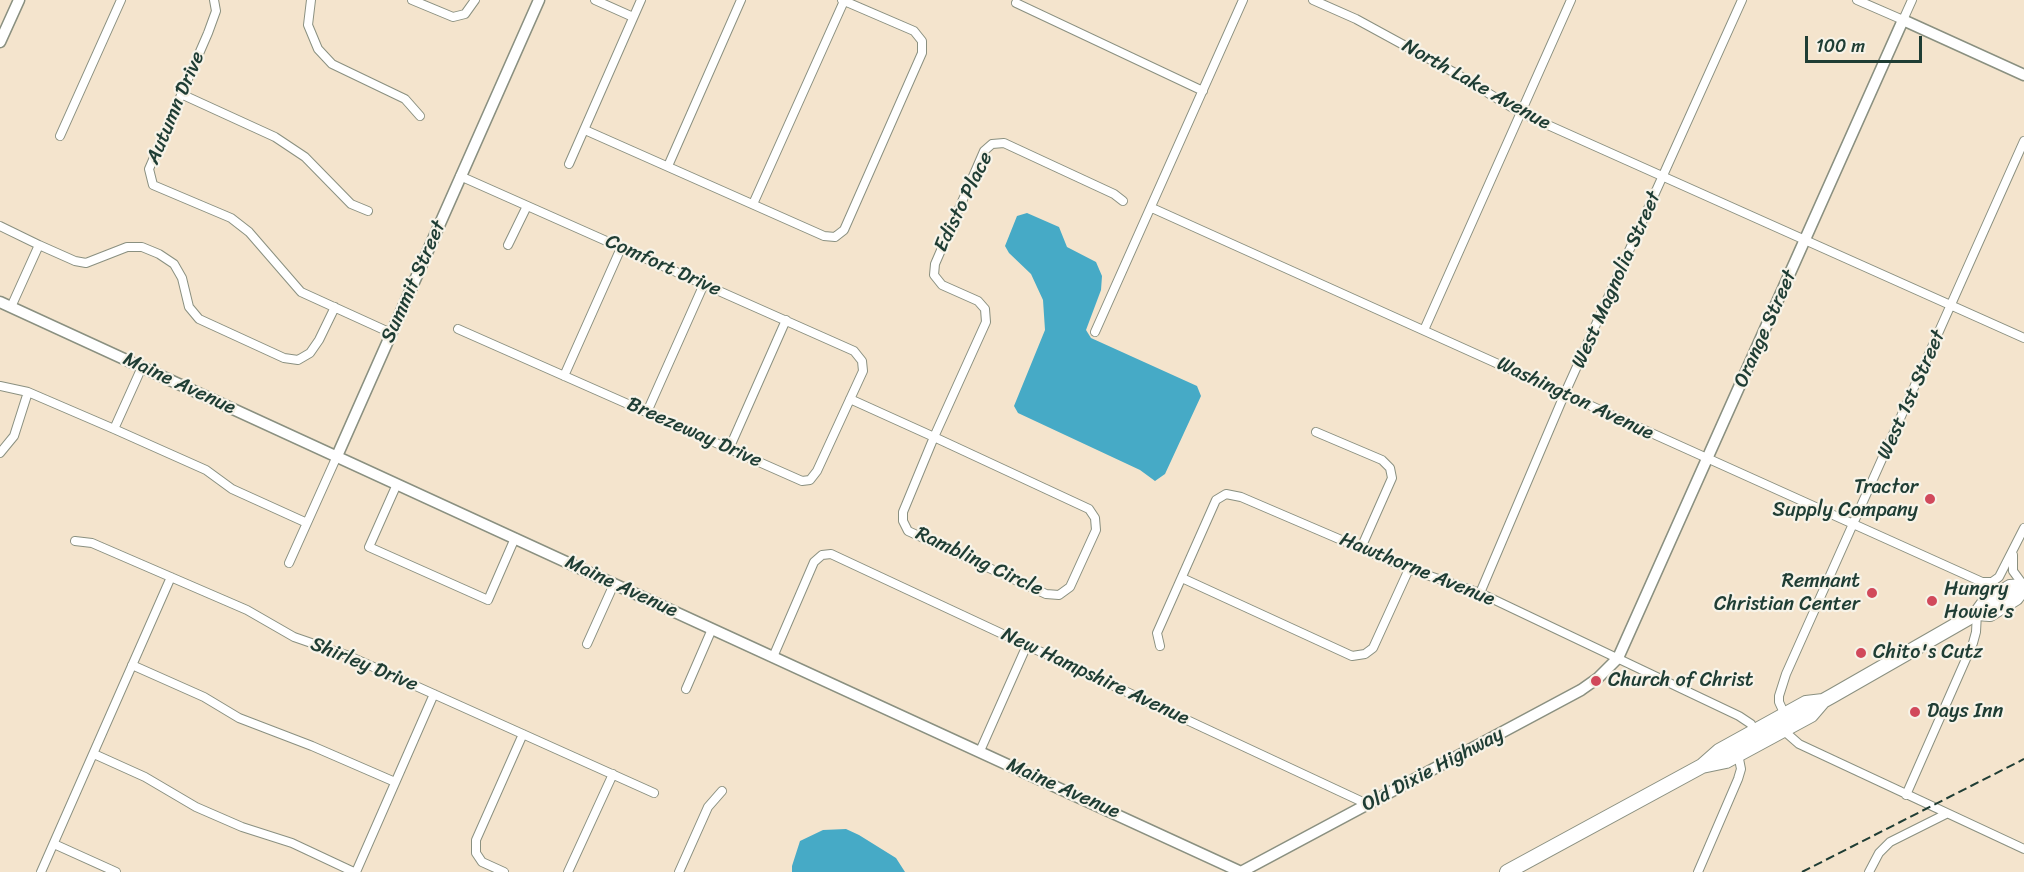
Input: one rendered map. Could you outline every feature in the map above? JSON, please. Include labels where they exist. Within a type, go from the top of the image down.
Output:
[{"type":"main road","points":[[1702,766],[1726,761],[1811,715],[1822,701],[1977,613],[1985,602],[1993,597],[2010,587],[2024,586]]},
{"type":"main road","points":[[1977,613],[1990,614],[2016,598],[2024,586]]},
{"type":"main road","points":[[1507,872],[1702,766],[1719,751],[1806,703],[1822,701]]},
{"type":"street","points":[[0,42],[3,27],[19,0]]},
{"type":"street","points":[[60,136],[122,0]]},
{"type":"street","name":"Autumn Drive","points":[[214,0],[216,11],[149,169],[153,185],[231,218],[249,232],[301,292],[391,333]]},
{"type":"street","points":[[311,0],[308,25],[318,49],[332,64],[405,99],[420,116]]},
{"type":"street","points":[[412,0],[453,17],[465,14],[475,0]]},
{"type":"street","name":"Summit Street","points":[[289,563],[539,0]]},
{"type":"street","points":[[595,0],[633,17]]},
{"type":"street","points":[[569,164],[641,0]]},
{"type":"street","points":[[668,166],[741,0]]},
{"type":"street","points":[[1095,332],[1243,0]]},
{"type":"street","name":"North Lake Avenue","points":[[1313,0],[1366,24],[1455,73],[1521,113],[2024,338]]},
{"type":"street","points":[[1424,330],[1571,0]]},
{"type":"street","name":"West Magnolia Street","points":[[1480,593],[1565,393],[1742,0]]},
{"type":"street","points":[[1857,0],[2024,75]]},
{"type":"street","name":"Orange Street","points":[[1618,658],[1912,0]]},
{"type":"street","points":[[585,130],[824,236],[835,237],[844,230],[922,53],[922,41],[914,32],[843,1],[753,204]]},
{"type":"street","points":[[1016,3],[1203,91]]},
{"type":"street","points":[[181,94],[275,137],[305,157],[351,204],[368,211]]},
{"type":"street","name":"West 1st Street","points":[[1785,715],[1779,702],[1780,690],[2024,141]]},
{"type":"street","name":"Edisto Place","points":[[934,437],[986,322],[985,309],[978,301],[942,285],[934,275],[934,264],[984,151],[992,144],[1004,143],[1114,194],[1123,201]]},
{"type":"street","name":"Comfort Drive","points":[[460,176],[854,351],[862,361]]},
{"type":"street","points":[[508,245],[527,206]]},
{"type":"street","name":"Washington Avenue","points":[[1152,208],[1982,582],[1993,597]]},
{"type":"street","points":[[0,226],[75,261],[86,263],[127,247],[142,247],[159,254],[174,264],[182,278],[189,307],[199,319],[284,358],[297,360],[310,353],[335,307]]},
{"type":"street","points":[[11,307],[39,245]]},
{"type":"street","points":[[564,376],[621,248]]},
{"type":"street","points":[[647,412],[704,285]]},
{"type":"street","name":"Maine Avenue","points":[[0,302],[1241,872]]},
{"type":"street","points":[[729,449],[786,320]]},
{"type":"street","name":"Breezeway Drive","points":[[458,329],[802,481],[810,480],[817,471],[862,371],[862,361]]},
{"type":"street","points":[[114,429],[142,367]]},
{"type":"street","points":[[0,386],[28,392],[114,429],[206,470],[232,489],[308,523]]},
{"type":"street","points":[[0,453],[14,436],[28,392]]},
{"type":"street","name":"Rambling Circle","points":[[850,399],[934,437],[1089,509],[1095,518],[1096,530],[1070,587],[1059,595],[1046,594],[908,531],[903,521],[903,512],[934,437]]},
{"type":"street","points":[[1316,432],[1382,460],[1390,468],[1392,478],[1360,548]]},
{"type":"street","points":[[397,484],[369,547],[488,600],[515,538]]},
{"type":"street","name":"Hawthorne Avenue","points":[[1160,646],[1157,633],[1216,500],[1226,494],[1241,497],[1409,569],[1480,593],[1739,716],[1751,724],[1754,732]]},
{"type":"street","points":[[1982,582],[1992,582],[1999,578],[2024,528]]},
{"type":"street","name":"Shirley Drive","points":[[75,541],[92,543],[247,610],[294,637],[349,656],[654,793]]},
{"type":"street","points":[[2013,552],[2013,571],[2024,586]]},
{"type":"street","name":"New Hampshire Avenue","points":[[773,657],[813,562],[822,555],[831,554],[1367,804]]},
{"type":"street","points":[[1182,578],[1352,656],[1365,654],[1373,648],[1409,569]]},
{"type":"street","points":[[41,872],[171,577]]},
{"type":"street","points":[[587,644],[614,584]]},
{"type":"street","points":[[1905,795],[1973,643],[1977,613]]},
{"type":"street","points":[[686,689],[712,629]]},
{"type":"street","points":[[980,751],[1027,645]]},
{"type":"street","name":"Old Dixie Highway","points":[[1241,872],[1581,690],[1598,678],[1618,658]]},
{"type":"street","points":[[132,665],[204,697],[239,718],[312,746],[395,782]]},
{"type":"street","points":[[94,753],[145,777],[205,811],[242,827],[292,843],[355,872],[434,694]]},
{"type":"street","points":[[1783,730],[1799,744],[2024,849]]},
{"type":"street","points":[[504,872],[482,862],[476,853],[476,840],[523,734]]},
{"type":"street","points":[[1698,872],[1740,774],[1738,754]]},
{"type":"street","points":[[568,872],[613,774]]},
{"type":"street","points":[[679,872],[708,807],[722,791]]},
{"type":"street","points":[[1869,872],[1879,853],[1890,842],[1946,814]]},
{"type":"street","points":[[54,844],[116,872]]},
{"type":"water","points":[[1027,213],[1059,227],[1067,247],[1096,262],[1102,276],[1101,290],[1086,330],[1091,338],[1197,386],[1201,396],[1165,474],[1155,481],[1140,470],[1018,413],[1014,406],[1045,330],[1043,300],[1031,274],[1009,253],[1005,246],[1017,216]]},
{"type":"water","points":[[846,829],[896,858],[905,872],[792,872],[800,841],[823,830]]},
{"type":"railway","points":[[1802,872],[2024,759]]},
{"type":"place","name":"Tractor Supply Company","points":[[1930,499]]},
{"type":"place","name":"Remnant Christian Center","points":[[1872,593]]},
{"type":"place","name":"Hungry Howie's","points":[[1932,601]]},
{"type":"place","name":"Chito's Cutz","points":[[1861,653]]},
{"type":"place","name":"Church of Christ","points":[[1596,681]]},
{"type":"place","name":"Days Inn","points":[[1915,712]]}]
